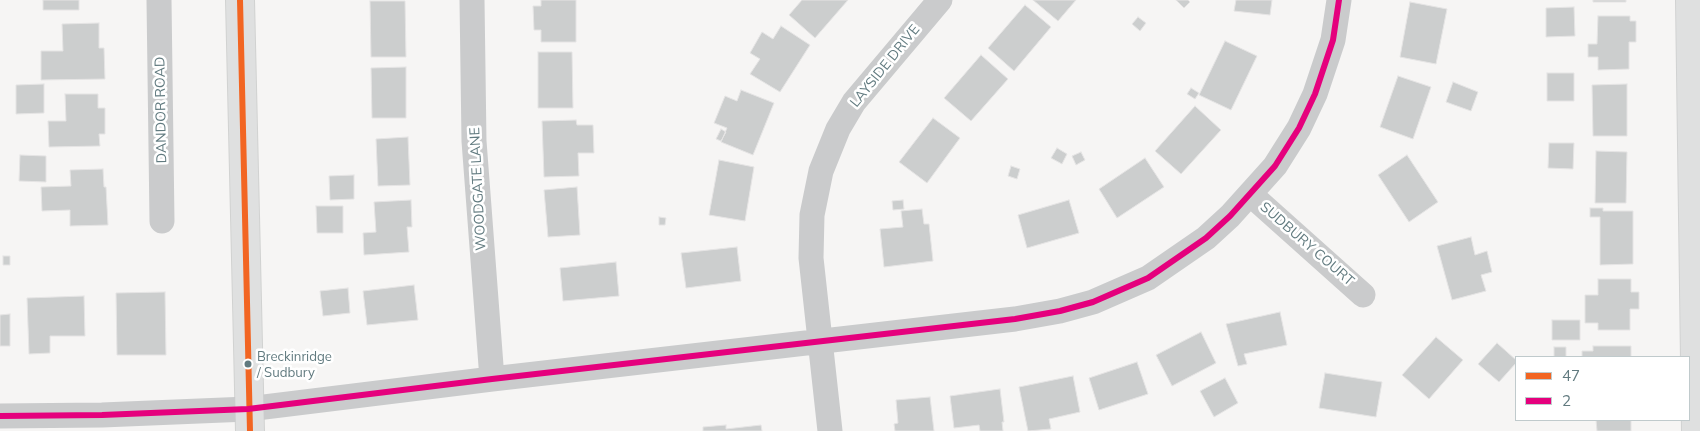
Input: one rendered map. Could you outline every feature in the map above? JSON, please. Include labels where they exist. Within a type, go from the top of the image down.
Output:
[{"type":"street","name":"DANDOR ROAD","points":[[159,0],[162,221]]},
{"type":"street","points":[[240,0],[249,420]]},
{"type":"street","name":"WOODGATE LANE","points":[[472,0],[474,141],[492,379]]},
{"type":"street","name":"LAYSIDE DRIVE","points":[[830,431],[818,342],[811,258],[812,215],[825,159],[838,129],[854,102],[940,0]]},
{"type":"street","points":[[0,416],[102,415],[249,420],[492,379],[1015,319],[1060,312],[1093,302],[1117,293],[1168,265],[1206,238],[1275,166],[1300,128],[1315,94],[1333,40],[1339,0]]},
{"type":"street","points":[[1694,3],[1696,431]]},
{"type":"street","name":"SUDBURY COURT","points":[[1250,194],[1363,295]]},
{"type":"building","points":[[43,0],[79,0],[79,10],[43,10]]},
{"type":"building","points":[[541,0],[576,0],[576,42],[541,42],[541,30],[534,30],[533,6],[541,6]]},
{"type":"building","points":[[802,0],[848,0],[815,38],[789,15]]},
{"type":"building","points":[[1033,0],[1076,0],[1058,21]]},
{"type":"building","points":[[1176,0],[1188,0],[1190,2],[1184,8]]},
{"type":"building","points":[[1236,0],[1272,0],[1270,15],[1234,11]]},
{"type":"building","points":[[1593,0],[1626,0],[1626,2],[1593,2]]},
{"type":"building","points":[[370,1],[405,1],[406,57],[371,57]]},
{"type":"building","points":[[1410,2],[1447,9],[1436,64],[1400,57]]},
{"type":"building","points":[[1025,5],[1051,27],[1014,71],[988,48]]},
{"type":"building","points":[[1574,7],[1575,36],[1546,37],[1546,8]]},
{"type":"building","points":[[1598,16],[1630,16],[1630,21],[1636,21],[1636,42],[1629,42],[1629,69],[1598,70],[1598,57],[1588,57],[1588,44],[1597,44]]},
{"type":"building","points":[[1138,17],[1146,23],[1140,31],[1132,24]]},
{"type":"building","points":[[99,23],[99,48],[104,48],[105,79],[41,80],[41,51],[63,51],[62,24]]},
{"type":"building","points":[[781,26],[810,45],[780,92],[750,74],[760,59],[750,53],[762,32],[773,39]]},
{"type":"building","points":[[1225,41],[1257,56],[1231,110],[1199,95]]},
{"type":"building","points":[[538,52],[572,52],[573,108],[538,108]]},
{"type":"building","points":[[981,55],[1008,79],[971,121],[944,98]]},
{"type":"building","points":[[406,67],[406,118],[372,118],[371,68]]},
{"type":"building","points":[[1547,73],[1574,73],[1574,101],[1547,101]]},
{"type":"building","points":[[1398,76],[1431,87],[1413,139],[1380,127]]},
{"type":"building","points":[[1453,82],[1478,92],[1471,111],[1446,102]]},
{"type":"building","points":[[44,84],[44,113],[16,114],[16,85]]},
{"type":"building","points":[[1627,84],[1627,136],[1593,136],[1592,85]]},
{"type":"building","points":[[1191,88],[1199,93],[1195,99],[1187,94]]},
{"type":"building","points":[[741,90],[774,103],[753,155],[721,142],[727,128],[714,123],[725,96],[737,101]]},
{"type":"building","points":[[65,94],[98,94],[98,108],[105,108],[105,134],[99,134],[100,146],[49,147],[48,121],[66,121]]},
{"type":"building","points":[[1195,106],[1221,130],[1181,174],[1155,151]]},
{"type":"building","points":[[933,118],[960,138],[927,183],[899,162]]},
{"type":"building","points":[[576,120],[577,125],[593,125],[594,153],[578,153],[579,176],[544,177],[542,121]]},
{"type":"building","points":[[721,129],[726,132],[721,141],[716,139]]},
{"type":"building","points":[[408,137],[410,185],[378,186],[376,139]]},
{"type":"building","points":[[1549,143],[1574,143],[1573,169],[1548,168]]},
{"type":"building","points":[[1057,148],[1067,154],[1062,164],[1051,158]]},
{"type":"building","points":[[1596,151],[1627,152],[1626,203],[1595,203]]},
{"type":"building","points":[[1081,152],[1085,160],[1076,165],[1072,156]]},
{"type":"building","points":[[20,155],[46,156],[46,182],[19,181]]},
{"type":"building","points":[[1407,155],[1438,202],[1409,222],[1378,175]]},
{"type":"building","points":[[1145,158],[1164,187],[1117,218],[1099,189]]},
{"type":"building","points":[[719,160],[754,167],[745,221],[709,215]]},
{"type":"building","points":[[1011,166],[1020,169],[1017,179],[1008,176]]},
{"type":"building","points":[[103,169],[108,225],[70,226],[70,210],[42,211],[41,187],[71,186],[70,170]]},
{"type":"building","points":[[354,175],[354,199],[330,200],[329,176]]},
{"type":"building","points":[[577,187],[580,235],[548,237],[544,190]]},
{"type":"building","points":[[411,200],[412,227],[407,227],[409,252],[364,255],[363,233],[376,232],[374,202]]},
{"type":"building","points":[[903,200],[904,209],[893,210],[892,201]]},
{"type":"building","points":[[1069,200],[1079,233],[1027,248],[1018,215]]},
{"type":"building","points":[[316,206],[343,206],[343,233],[317,233]]},
{"type":"building","points":[[1590,208],[1603,208],[1603,211],[1633,211],[1633,264],[1600,265],[1600,217],[1590,217]]},
{"type":"building","points":[[922,209],[924,224],[929,224],[933,261],[884,267],[880,229],[903,227],[901,211]]},
{"type":"building","points":[[659,217],[666,218],[665,225],[659,225]]},
{"type":"building","points":[[1471,237],[1475,255],[1487,251],[1492,272],[1481,275],[1486,291],[1452,300],[1437,246]]},
{"type":"building","points":[[737,247],[741,281],[686,288],[681,253]]},
{"type":"building","points":[[3,256],[10,256],[10,265],[3,265]]},
{"type":"building","points":[[616,262],[619,296],[563,301],[560,268]]},
{"type":"building","points":[[1598,279],[1631,279],[1631,292],[1639,292],[1639,309],[1630,309],[1630,330],[1598,330],[1598,323],[1585,323],[1585,295],[1598,295]]},
{"type":"building","points":[[414,285],[418,320],[367,325],[363,291]]},
{"type":"building","points":[[348,288],[350,313],[323,316],[320,291]]},
{"type":"building","points":[[165,292],[166,355],[117,355],[116,293]]},
{"type":"building","points":[[84,296],[85,336],[50,336],[50,353],[29,354],[27,298]]},
{"type":"building","points":[[1280,312],[1287,345],[1244,354],[1247,364],[1238,366],[1226,324]]},
{"type":"building","points":[[10,314],[10,346],[0,346],[0,315]]},
{"type":"building","points":[[1552,320],[1580,320],[1580,340],[1552,340]]},
{"type":"building","points":[[1201,332],[1216,363],[1172,386],[1156,355]]},
{"type":"building","points":[[1436,337],[1463,360],[1429,399],[1402,375]]},
{"type":"building","points":[[1497,343],[1515,359],[1515,364],[1499,382],[1478,364]]},
{"type":"building","points":[[1593,346],[1631,346],[1631,356],[1582,356],[1582,351],[1593,351]]},
{"type":"building","points":[[1554,347],[1566,347],[1566,356],[1554,356]]},
{"type":"building","points":[[1137,362],[1148,394],[1099,410],[1089,378]]},
{"type":"building","points":[[1325,373],[1382,382],[1376,417],[1319,408]]},
{"type":"building","points":[[1073,376],[1080,412],[1049,419],[1051,429],[1028,431],[1019,387]]},
{"type":"building","points":[[1225,378],[1238,403],[1214,417],[1200,391]]},
{"type":"building","points":[[1000,389],[1004,422],[1002,422],[1003,431],[980,431],[979,425],[954,428],[950,396]]},
{"type":"building","points":[[930,397],[934,431],[895,431],[894,424],[898,423],[896,400]]},
{"type":"building","points":[[1596,421],[1631,421],[1631,431],[1597,431]]},
{"type":"building","points":[[726,425],[726,429],[761,425],[762,431],[703,431],[703,427]]},
{"type":"transit line","name":"47","points":[[240,0],[250,431]]},
{"type":"transit line","name":"2","points":[[0,416],[102,415],[248,409],[1015,319],[1060,311],[1093,302],[1148,278],[1206,238],[1230,216],[1275,166],[1299,128],[1315,94],[1333,40],[1339,0]]},
{"type":"place","name":"Breckinridge / Sudbury","points":[[248,364]]}]
